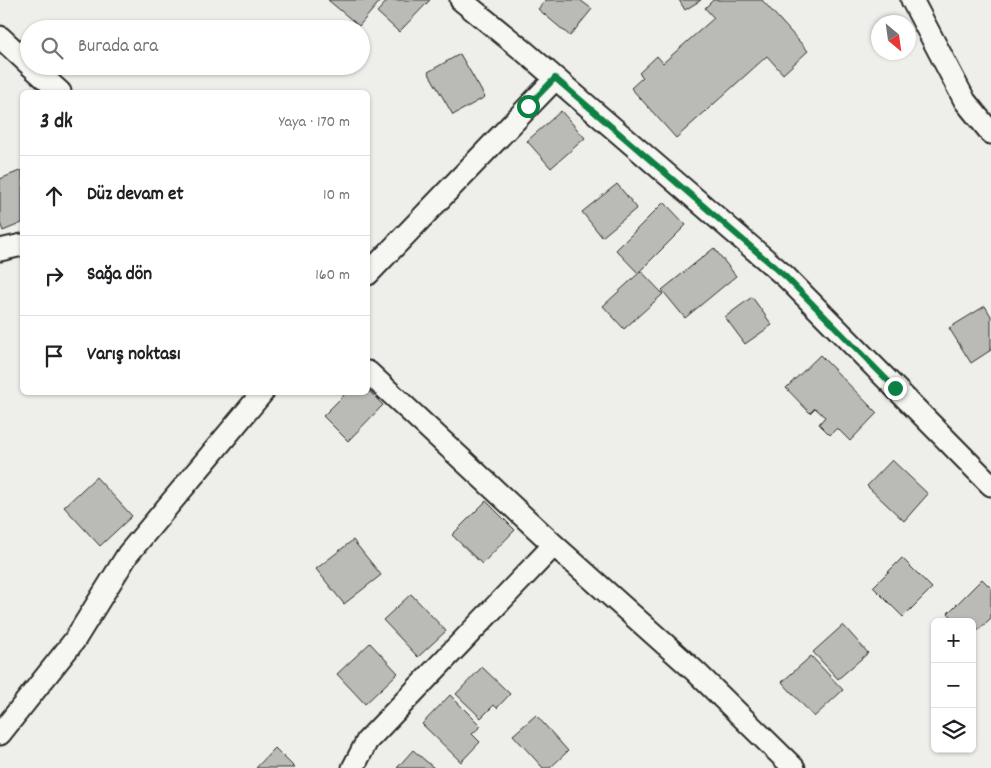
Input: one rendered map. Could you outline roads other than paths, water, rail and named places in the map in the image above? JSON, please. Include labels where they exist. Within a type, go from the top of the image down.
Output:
[{"type":"street","points":[[461,0],[555,78],[786,277],[991,485]]},
{"type":"street","points":[[912,0],[965,101],[991,133]]},
{"type":"street","points":[[3,44],[20,57]]},
{"type":"street","points":[[41,75],[58,90]]},
{"type":"street","points":[[370,272],[555,78]]},
{"type":"street","points":[[0,250],[20,245]]},
{"type":"street","points":[[370,374],[554,545],[696,672],[794,768]]},
{"type":"street","points":[[0,734],[74,641],[128,554],[260,395]]},
{"type":"street","points":[[353,768],[367,741],[554,545]]}]
